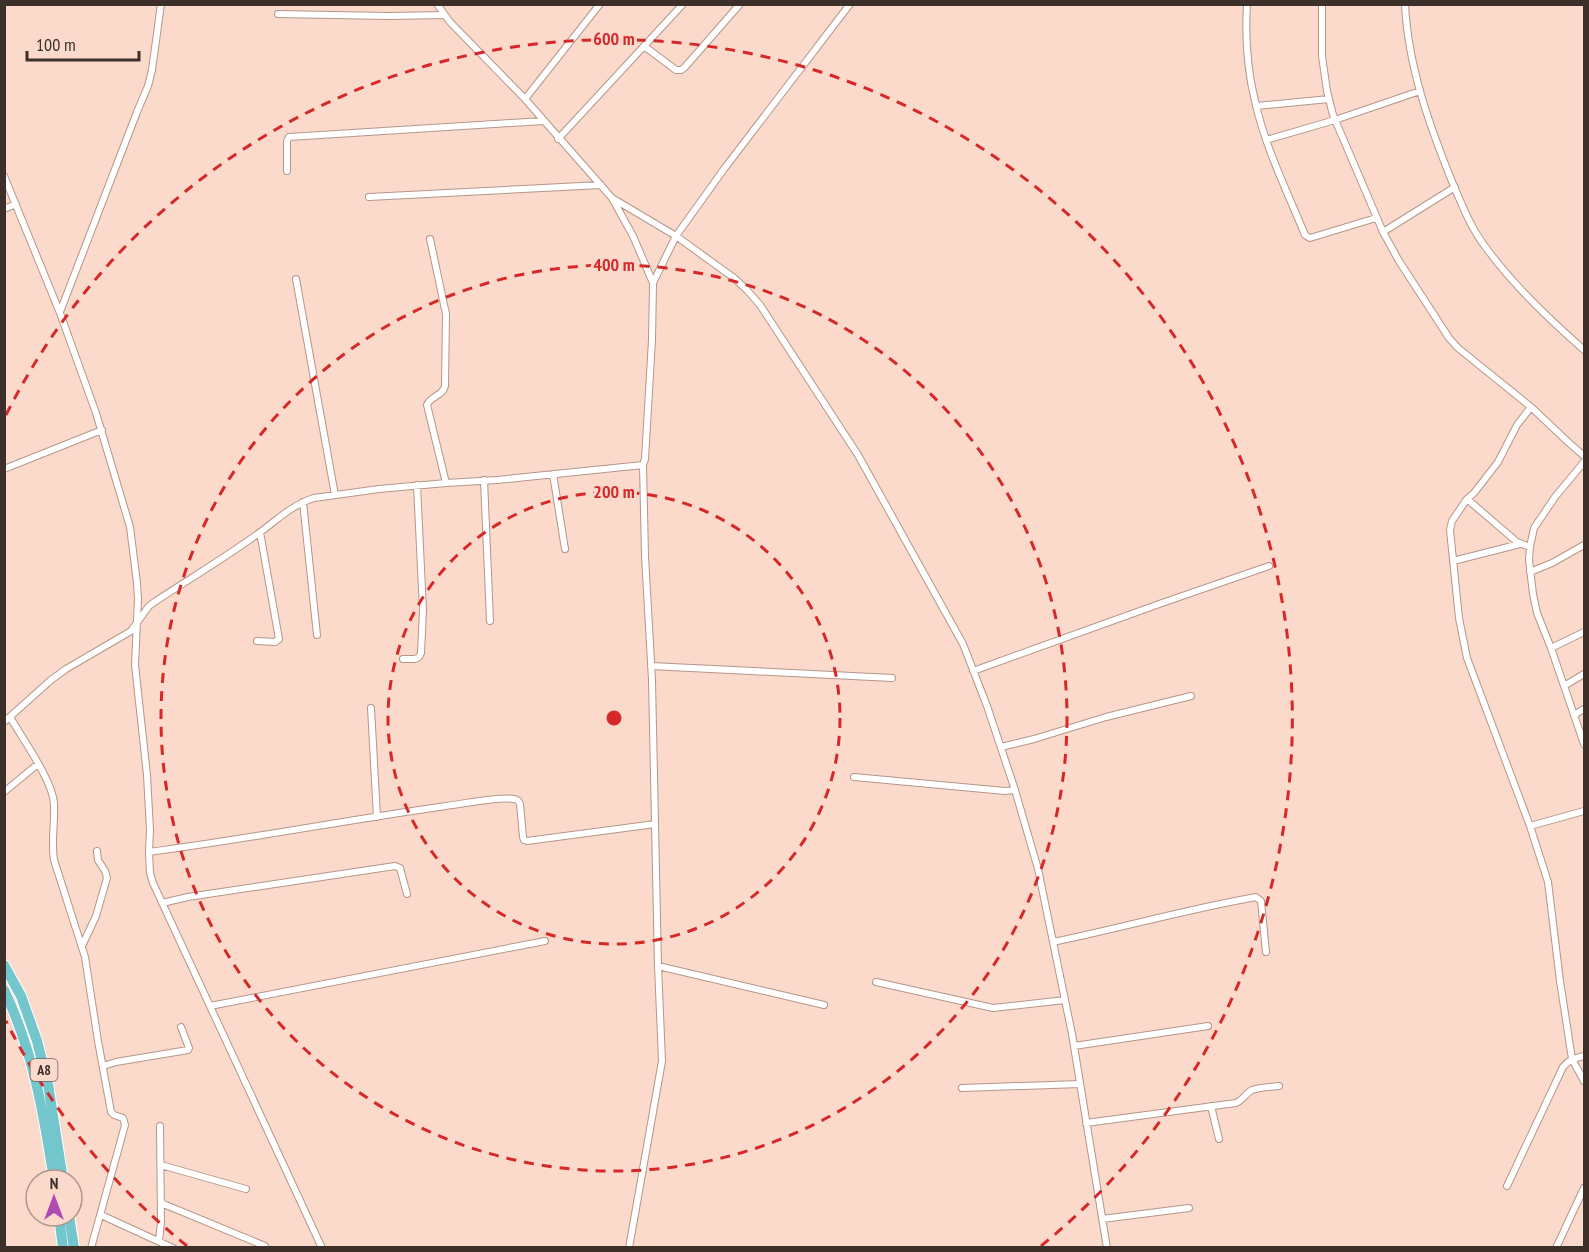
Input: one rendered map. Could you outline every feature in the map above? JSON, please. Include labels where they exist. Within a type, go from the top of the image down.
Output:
[{"type":"highway","name":"A8","points":[[4,965],[21,996],[37,1041],[48,1084],[61,1168]]},
{"type":"highway","name":"A8","points":[[4,990],[15,1012],[31,1060],[45,1119],[52,1168]]},
{"type":"highway","points":[[60,1228],[63,1248]]},
{"type":"highway","points":[[71,1228],[74,1248]]},
{"type":"street","points":[[60,313],[148,86],[161,4]]},
{"type":"street","points":[[437,4],[444,15],[525,99],[612,198],[633,236],[653,283],[652,339],[643,465],[662,1061],[629,1248]]},
{"type":"street","points":[[525,99],[600,4]]},
{"type":"street","points":[[558,139],[683,4]]},
{"type":"street","points":[[644,46],[676,70],[681,70],[740,4]]},
{"type":"street","points":[[653,283],[676,236],[850,4]]},
{"type":"street","points":[[1247,4],[1246,43],[1256,106],[1266,140],[1307,237],[1376,218]]},
{"type":"street","points":[[1322,4],[1322,56],[1335,120],[1376,218],[1399,261],[1449,338],[1458,348],[1531,407],[1584,456]]},
{"type":"street","points":[[1405,4],[1409,50],[1420,91],[1441,154],[1467,217],[1482,243],[1531,301],[1584,350]]},
{"type":"street","points":[[278,14],[444,15]]},
{"type":"street","points":[[1266,140],[1335,120],[1420,91]]},
{"type":"street","points":[[1256,106],[1329,99]]},
{"type":"street","points":[[287,171],[289,137],[543,121]]},
{"type":"street","points":[[4,176],[60,313],[102,430],[122,498],[133,548],[138,599],[135,665],[147,775],[150,873],[322,1248]]},
{"type":"street","points":[[369,196],[601,185]]},
{"type":"street","points":[[1383,232],[1455,187]]},
{"type":"street","points":[[612,198],[676,236],[734,278],[760,305],[858,455],[963,644],[1001,747],[1038,869],[1074,1046],[1107,1248]]},
{"type":"street","points":[[4,209],[16,204]]},
{"type":"street","points":[[430,239],[445,307],[447,330],[445,390],[429,400],[427,405],[446,483]]},
{"type":"street","points":[[296,279],[335,495]]},
{"type":"street","points":[[1531,407],[1517,425],[1498,462],[1474,494],[1467,499],[1451,525],[1453,561],[1461,633],[1467,658],[1530,826],[1548,882],[1572,1059],[1584,1081]]},
{"type":"street","points":[[4,469],[102,430]]},
{"type":"street","points":[[1584,462],[1555,497],[1534,528],[1530,547],[1530,572],[1537,613],[1584,744]]},
{"type":"street","points":[[91,1248],[125,1125],[123,1118],[111,1112],[88,970],[54,860],[52,848],[53,795],[38,764],[7,720],[66,669],[131,631],[149,606],[303,502],[314,498],[417,485],[643,465]]},
{"type":"street","points":[[553,474],[565,549]]},
{"type":"street","points":[[484,480],[490,621]]},
{"type":"street","points":[[403,658],[416,659],[421,653],[423,610],[417,485]]},
{"type":"street","points":[[1467,499],[1520,544],[1530,547]]},
{"type":"street","points":[[303,502],[317,635]]},
{"type":"street","points":[[257,641],[276,642],[279,639],[260,532]]},
{"type":"street","points":[[1453,561],[1520,544]]},
{"type":"street","points":[[1530,572],[1584,545]]},
{"type":"street","points":[[974,671],[1269,566]]},
{"type":"street","points":[[1551,648],[1584,632]]},
{"type":"street","points":[[651,666],[892,678]]},
{"type":"street","points":[[1564,686],[1584,674]]},
{"type":"street","points":[[1001,747],[1191,696]]},
{"type":"street","points":[[371,708],[377,817]]},
{"type":"street","points":[[1574,715],[1584,709]]},
{"type":"street","points":[[4,792],[38,764]]},
{"type":"street","points":[[854,777],[1005,791],[1015,790]]},
{"type":"street","points":[[149,852],[213,844],[377,817],[515,799],[520,804],[523,837],[527,841],[655,824]]},
{"type":"street","points":[[1530,826],[1584,811]]},
{"type":"street","points":[[82,947],[96,916],[107,878],[98,860],[97,851]]},
{"type":"street","points":[[162,903],[188,897],[395,866],[400,868],[407,894]]},
{"type":"street","points":[[1053,942],[1256,897],[1261,901],[1266,952]]},
{"type":"street","points":[[210,1006],[545,941]]},
{"type":"street","points":[[658,966],[824,1005]]},
{"type":"street","points":[[876,982],[993,1008],[1065,1000]]},
{"type":"street","points":[[1074,1046],[1208,1026]]},
{"type":"street","points":[[103,1066],[188,1050],[181,1027]]},
{"type":"street","points":[[1507,1186],[1563,1067],[1566,1062],[1584,1056]]},
{"type":"street","points":[[962,1088],[1080,1084]]},
{"type":"street","points":[[1086,1123],[1236,1103],[1255,1089],[1279,1086]]},
{"type":"street","points":[[1211,1106],[1219,1139]]},
{"type":"street","points":[[159,1241],[160,1126]]},
{"type":"street","points":[[161,1165],[246,1190]]},
{"type":"street","points":[[1556,1248],[1584,1188]]},
{"type":"street","points":[[161,1203],[265,1246]]},
{"type":"street","points":[[1102,1219],[1189,1208]]},
{"type":"street","points":[[101,1215],[173,1248]]}]
